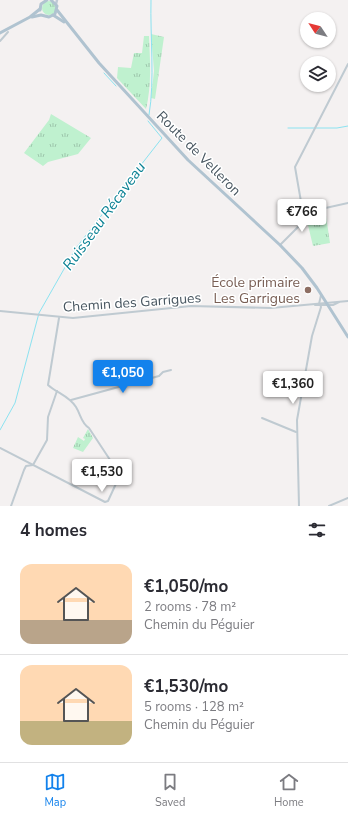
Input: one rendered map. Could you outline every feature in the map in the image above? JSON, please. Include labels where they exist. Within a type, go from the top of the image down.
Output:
[{"type":"main road","points":[[0,33],[30,17],[40,9],[42,1],[47,0]]},
{"type":"main road","points":[[51,0],[56,4]]},
{"type":"main road","points":[[30,17],[43,15],[47,17],[53,15],[57,10],[57,0]]},
{"type":"main road","points":[[40,9],[43,15]]},
{"type":"main road","name":"Route de Velleron","points":[[57,10],[66,24],[99,64],[188,160],[280,245],[302,268],[348,337]]},
{"type":"main road","name":"Route de Velleron","points":[[53,15],[66,24]]},
{"type":"street","points":[[0,41],[8,32]]},
{"type":"street","points":[[280,245],[304,219],[295,167],[348,64]]},
{"type":"street","points":[[303,213],[348,203]]},
{"type":"street","points":[[299,506],[296,432],[312,336],[320,304],[320,293]]},
{"type":"street","name":"Chemin des Garrigues","points":[[327,304],[348,300]]},
{"type":"street","name":"Chemin des Garrigues","points":[[0,311],[59,318],[78,318],[190,306],[271,308],[320,304],[333,305],[340,301]]},
{"type":"street","points":[[331,311],[333,305]]},
{"type":"street","points":[[0,448],[104,501],[108,501],[120,474],[89,428],[83,424],[80,413],[71,400],[50,386],[48,383],[59,318]]},
{"type":"street","points":[[71,400],[159,376],[163,372],[171,370]]},
{"type":"street","points":[[33,465],[47,440],[48,417],[57,391]]},
{"type":"street","points":[[262,418],[296,432]]},
{"type":"street","points":[[11,506],[26,466],[33,465]]},
{"type":"street","points":[[329,506],[348,498]]},
{"type":"green space","points":[[49,1],[54,3],[56,8],[54,13],[49,15],[44,13],[42,8],[44,3]]},
{"type":"green space","points":[[151,34],[164,37],[155,99],[151,98],[154,71]]},
{"type":"green space","points":[[144,36],[149,36],[150,63],[150,82],[146,109],[117,78],[118,67],[131,68],[134,53],[142,53]]},
{"type":"green space","points":[[51,114],[91,138],[78,154],[48,162],[43,166],[24,153],[49,120]]},
{"type":"green space","points":[[325,209],[330,243],[313,246],[307,221],[312,220],[311,212]]},
{"type":"green space","points":[[88,429],[93,438],[83,452],[73,448],[78,437],[84,441],[85,439],[83,438]]},
{"type":"waterway","points":[[149,115],[152,87],[151,0]]},
{"type":"waterway","points":[[104,73],[116,86]]},
{"type":"waterway","name":"Ruisseau Récaveau","points":[[0,430],[15,403],[39,313],[76,248],[162,138],[148,121]]},
{"type":"waterway","points":[[288,128],[337,128],[348,126]]},
{"type":"place","name":"École primaire Les Garrigues","points":[[308,290]]}]
